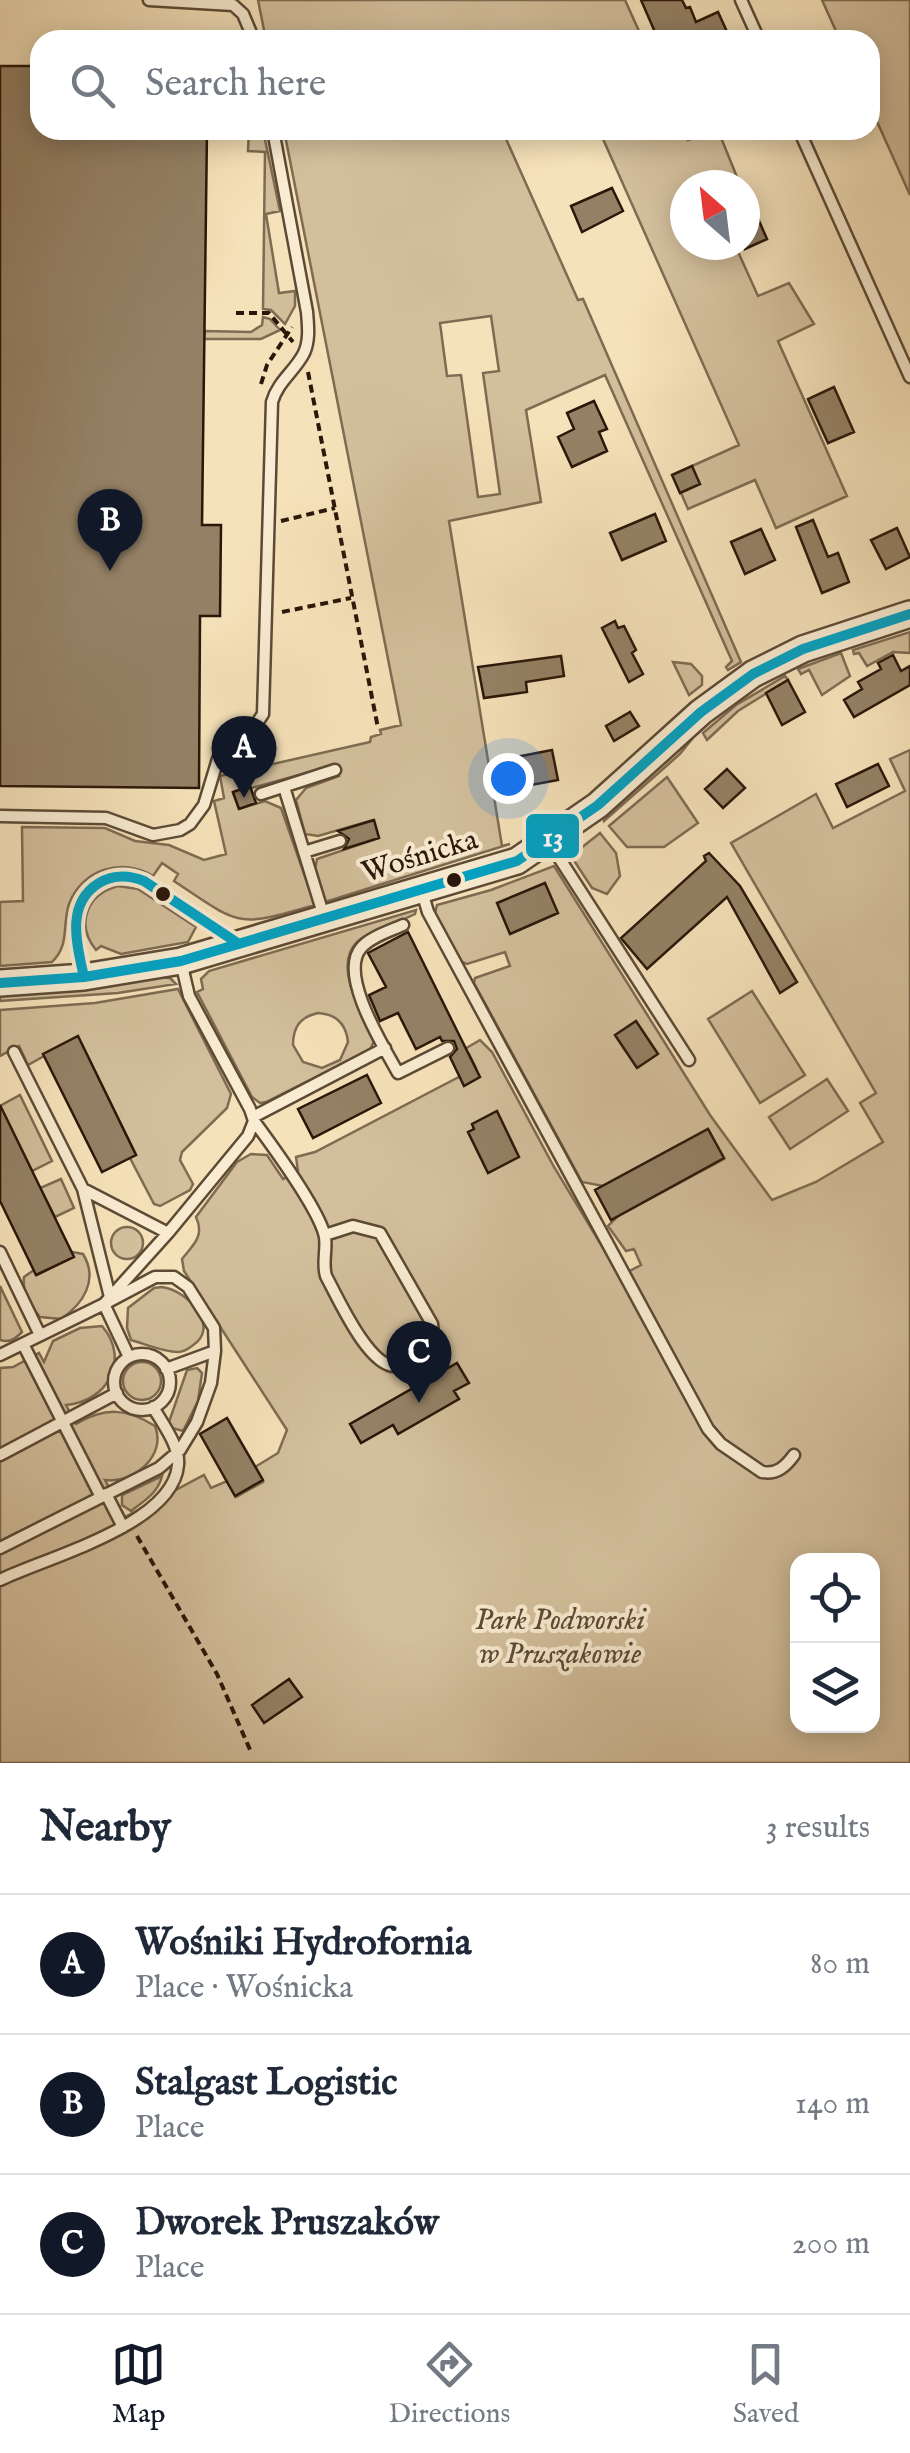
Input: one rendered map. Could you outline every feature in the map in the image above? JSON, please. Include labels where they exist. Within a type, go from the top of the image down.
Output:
[{"type":"street","name":"Wośnicka","points":[[0,984],[84,977],[180,961],[518,861],[598,806],[728,690],[753,674],[803,649],[910,614]]},
{"type":"lane","points":[[149,0],[232,6],[242,14],[249,30]]},
{"type":"lane","points":[[741,0],[754,30]]},
{"type":"lane","points":[[0,816],[106,818],[153,835],[168,834],[190,824],[204,805],[218,759],[255,726],[262,714],[272,402],[308,343],[307,312],[274,140]]},
{"type":"lane","points":[[803,140],[910,377]]},
{"type":"lane","points":[[261,794],[335,770]]},
{"type":"lane","points":[[284,786],[324,920]]},
{"type":"lane","points":[[304,852],[340,841]]},
{"type":"lane","points":[[549,842],[688,1060]]},
{"type":"lane","points":[[84,977],[76,934],[79,903],[100,882],[115,876],[142,880],[239,944]]},
{"type":"lane","points":[[422,891],[428,912],[708,1429],[721,1444],[762,1472],[777,1471],[794,1455]]},
{"type":"lane","points":[[402,925],[363,944],[356,954],[354,971],[361,1000],[398,1073],[448,1048]]},
{"type":"lane","points":[[180,961],[189,996],[253,1119],[280,1155],[324,1235],[326,1276],[371,1355],[384,1364],[398,1366],[428,1350],[434,1338],[432,1324],[380,1234],[353,1226],[324,1235]]},
{"type":"lane","points":[[107,1301],[248,1136],[253,1119],[385,1048]]},
{"type":"lane","points":[[14,1052],[83,1189],[107,1301],[129,1357]]},
{"type":"lane","points":[[83,1189],[168,1233]]},
{"type":"lane","points":[[0,1252],[40,1335]]},
{"type":"lane","points":[[0,1355],[155,1276],[174,1277],[188,1287],[214,1328],[211,1383],[197,1422],[177,1452],[159,1468],[0,1548]]},
{"type":"lane","points":[[23,1344],[103,1496],[126,1525]]},
{"type":"lane","points":[[166,1368],[215,1351]]},
{"type":"lane","points":[[147,1354],[166,1368],[168,1394],[154,1408],[134,1409],[116,1394],[116,1372],[129,1357],[147,1354]]},
{"type":"lane","points":[[0,1456],[116,1394]]},
{"type":"lane","points":[[0,1562],[4,1579],[126,1525],[157,1504],[174,1481],[178,1463],[177,1452],[154,1408]]},
{"type":"path","points":[[236,313],[268,313],[303,356],[378,728]]},
{"type":"path","points":[[269,521],[335,508]]},
{"type":"path","points":[[268,614],[352,598]]},
{"type":"path","points":[[126,1525],[217,1674],[251,1752]]},
{"type":"green space","points":[[258,0],[625,0],[638,30],[264,30]]},
{"type":"green space","points":[[822,0],[910,0],[910,195],[880,128],[880,30],[836,30]]},
{"type":"green space","points":[[249,140],[265,140],[280,211],[266,214],[279,293],[295,291],[295,306],[285,324],[271,310],[263,309],[265,152],[248,151]]},
{"type":"green space","points":[[286,140],[506,140],[578,300],[583,299],[741,662],[728,670],[726,667],[732,661],[605,375],[526,410],[541,502],[449,521],[502,846],[510,844],[325,902],[315,870],[317,859],[379,838],[373,820],[318,836],[305,834],[296,800],[306,788],[339,776],[335,765],[233,793],[239,809],[265,801],[281,808],[315,905],[269,917],[240,918],[213,907],[174,881],[178,874],[162,863],[153,876],[117,867],[93,875],[75,892],[61,949],[52,962],[0,966],[0,902],[23,901],[22,827],[105,828],[135,841],[169,845],[204,860],[226,854],[214,801],[224,798],[220,776],[370,742],[371,737],[381,734],[380,730],[401,725]],"holes":[[[491,316],[499,371],[483,373],[500,494],[478,497],[461,375],[447,376],[440,323]]]},
{"type":"green space","points":[[603,140],[722,140],[734,170],[670,170],[670,260],[742,260],[758,296],[789,283],[814,324],[778,341],[847,496],[776,528],[755,480],[688,509],[681,493],[692,466],[739,445]]},
{"type":"green space","points":[[263,317],[280,330],[261,339],[204,339],[205,331],[251,332],[262,325]]},
{"type":"green space","points":[[910,632],[910,653],[893,652],[867,666],[859,653],[854,654],[853,650]]},
{"type":"green space","points":[[841,653],[850,676],[822,695],[809,670],[801,674],[798,669]]},
{"type":"green space","points":[[673,662],[691,664],[702,676],[702,685],[689,695]]},
{"type":"green space","points":[[785,676],[788,680],[738,711],[707,740],[703,733],[736,705]]},
{"type":"green space","points":[[690,736],[692,739],[680,754],[604,821],[603,814]]},
{"type":"green space","name":"Park Podworski w Pruszakowie","points":[[910,750],[910,1763],[0,1763],[0,1368],[13,1367],[39,1353],[44,1362],[53,1341],[80,1328],[102,1326],[114,1352],[110,1377],[93,1396],[66,1405],[76,1424],[116,1412],[155,1426],[156,1447],[145,1465],[127,1477],[105,1480],[125,1517],[204,1475],[211,1488],[227,1481],[236,1497],[263,1482],[255,1467],[278,1453],[287,1430],[184,1271],[182,1259],[198,1235],[196,1217],[237,1162],[251,1154],[267,1155],[283,1179],[298,1171],[296,1157],[315,1152],[476,1068],[469,1054],[455,1060],[453,1056],[480,1040],[492,1052],[554,1167],[620,1276],[641,1265],[634,1249],[626,1251],[608,1226],[618,1216],[724,1159],[708,1129],[603,1186],[582,1182],[474,983],[475,978],[510,966],[505,952],[467,964],[461,961],[435,913],[437,905],[554,866],[710,1115],[772,1200],[816,1182],[883,1142],[860,1103],[876,1093],[731,843],[816,794],[833,828],[905,791],[890,759]]},
{"type":"green space","points":[[667,777],[698,823],[664,847],[627,847],[609,826]]},
{"type":"green space","points":[[600,833],[616,853],[620,876],[607,894],[592,888],[571,856]]},
{"type":"green space","points":[[118,886],[138,889],[196,927],[188,942],[121,954],[101,946],[96,950],[86,930],[88,911],[99,896]]},
{"type":"green space","points":[[416,910],[415,914],[363,937],[350,952],[352,991],[375,1039],[370,1050],[266,1102],[252,1097],[197,992],[203,989],[201,979],[209,971]],"holes":[[[318,1013],[339,1021],[348,1042],[340,1060],[322,1068],[303,1062],[293,1045],[294,1033],[302,1020]]]},
{"type":"green space","points":[[170,978],[176,984],[118,993],[0,1001],[0,993]]},
{"type":"green space","points":[[178,989],[231,1094],[227,1108],[182,1152],[180,1160],[193,1184],[190,1190],[160,1206],[154,1204],[130,1158],[136,1155],[78,1037],[28,1065],[19,1046],[0,1056],[0,1010],[95,1003]]},
{"type":"green space","points":[[752,991],[805,1075],[760,1103],[708,1019]]},
{"type":"green space","points":[[827,1079],[848,1111],[790,1149],[769,1117]]},
{"type":"green space","points":[[20,1095],[52,1161],[32,1171],[0,1106]]},
{"type":"green space","points":[[61,1179],[74,1208],[55,1217],[40,1188]]},
{"type":"green space","points":[[127,1227],[139,1231],[143,1243],[139,1255],[127,1259],[115,1255],[111,1243],[115,1231]]},
{"type":"green space","points":[[72,1252],[83,1254],[88,1264],[86,1291],[61,1319],[40,1317],[28,1299],[24,1277],[34,1270],[37,1275],[73,1257]]},
{"type":"green space","points":[[0,1286],[22,1332],[10,1341],[0,1340]]},
{"type":"green space","points":[[162,1287],[190,1302],[202,1320],[200,1338],[184,1351],[167,1351],[131,1340],[128,1308],[154,1288]]},
{"type":"green space","points":[[142,1362],[155,1368],[161,1381],[155,1394],[142,1400],[129,1394],[123,1381],[129,1368]]},
{"type":"green space","points":[[197,1368],[202,1373],[198,1401],[183,1431],[172,1428],[169,1422],[187,1370]]},
{"type":"green space","points":[[162,1476],[154,1492],[131,1511],[122,1505],[122,1495]]},
{"type":"building","points":[[641,0],[682,0],[696,22],[718,12],[726,30],[654,30]]},
{"type":"building","points":[[0,66],[30,66],[30,140],[207,140],[202,525],[221,525],[220,616],[200,616],[199,788],[0,786]]},
{"type":"building","points":[[612,188],[623,211],[582,232],[571,206]]},
{"type":"building","points":[[760,223],[767,239],[760,242]]},
{"type":"building","points":[[834,387],[854,432],[828,443],[808,399]]},
{"type":"building","points":[[594,401],[607,429],[599,432],[607,451],[572,467],[558,437],[574,429],[567,413]]},
{"type":"building","points":[[692,466],[700,484],[680,493],[672,475]]},
{"type":"building","points":[[655,514],[666,541],[622,560],[610,533]]},
{"type":"building","points":[[813,520],[828,557],[838,553],[849,582],[822,593],[796,527]]},
{"type":"building","points":[[897,528],[910,557],[886,569],[871,540]]},
{"type":"building","points":[[761,529],[775,560],[745,574],[731,542]]},
{"type":"building","points":[[615,621],[618,628],[624,626],[643,674],[629,682],[602,628]]},
{"type":"building","points":[[893,655],[901,671],[910,666],[910,685],[854,717],[844,700],[862,689],[858,682],[881,669],[878,663]]},
{"type":"building","points":[[561,656],[564,676],[526,682],[527,692],[484,698],[478,667]]},
{"type":"building","points":[[788,680],[805,712],[782,725],[766,693]]},
{"type":"building","points":[[630,712],[639,726],[614,741],[606,726]]},
{"type":"building","points":[[552,750],[558,780],[509,789],[501,760]]},
{"type":"building","points":[[878,764],[889,786],[847,807],[836,784]]},
{"type":"building","points":[[727,769],[745,788],[723,808],[705,789]]},
{"type":"building","points":[[250,786],[256,803],[239,809],[233,792]]},
{"type":"building","points":[[374,820],[379,838],[344,849],[349,839],[338,831]]},
{"type":"building","points":[[709,853],[740,886],[797,982],[780,993],[727,897],[647,969],[621,938],[706,861],[704,856]]},
{"type":"building","points":[[545,883],[558,913],[510,934],[497,903]]},
{"type":"building","points":[[408,932],[480,1077],[464,1086],[450,1057],[457,1049],[454,1041],[442,1041],[440,1037],[416,1049],[398,1013],[380,1021],[369,995],[386,987],[368,953]]},
{"type":"building","points":[[636,1021],[658,1054],[637,1068],[615,1035]]},
{"type":"building","points":[[78,1036],[136,1155],[102,1172],[43,1054]]},
{"type":"building","points":[[367,1075],[381,1103],[313,1138],[298,1109]]},
{"type":"building","points":[[0,1105],[74,1257],[36,1275],[0,1201]]},
{"type":"building","points":[[497,1111],[519,1157],[488,1173],[468,1132],[474,1129],[472,1124]]},
{"type":"building","points":[[708,1129],[724,1158],[611,1220],[595,1190]]},
{"type":"building","points":[[457,1363],[469,1383],[454,1391],[459,1399],[398,1434],[393,1425],[361,1443],[350,1424]]},
{"type":"building","points":[[227,1418],[263,1480],[235,1496],[200,1434]]},
{"type":"building","points":[[289,1679],[302,1697],[264,1723],[252,1705]]},
{"type":"transit line","name":"13","points":[[0,983],[84,977],[181,961],[517,861],[598,805],[701,712],[753,674],[803,649],[910,614]]},
{"type":"transit line","name":"13","points":[[84,977],[77,914],[88,892],[116,877],[144,881],[239,944]]},
{"type":"place","name":"Stalgast Logistic","points":[[110,571]]},
{"type":"place","name":"Wośniki Hydrofornia","points":[[244,798]]},
{"type":"place","name":"Dworek Pruszaków","points":[[419,1403]]}]
